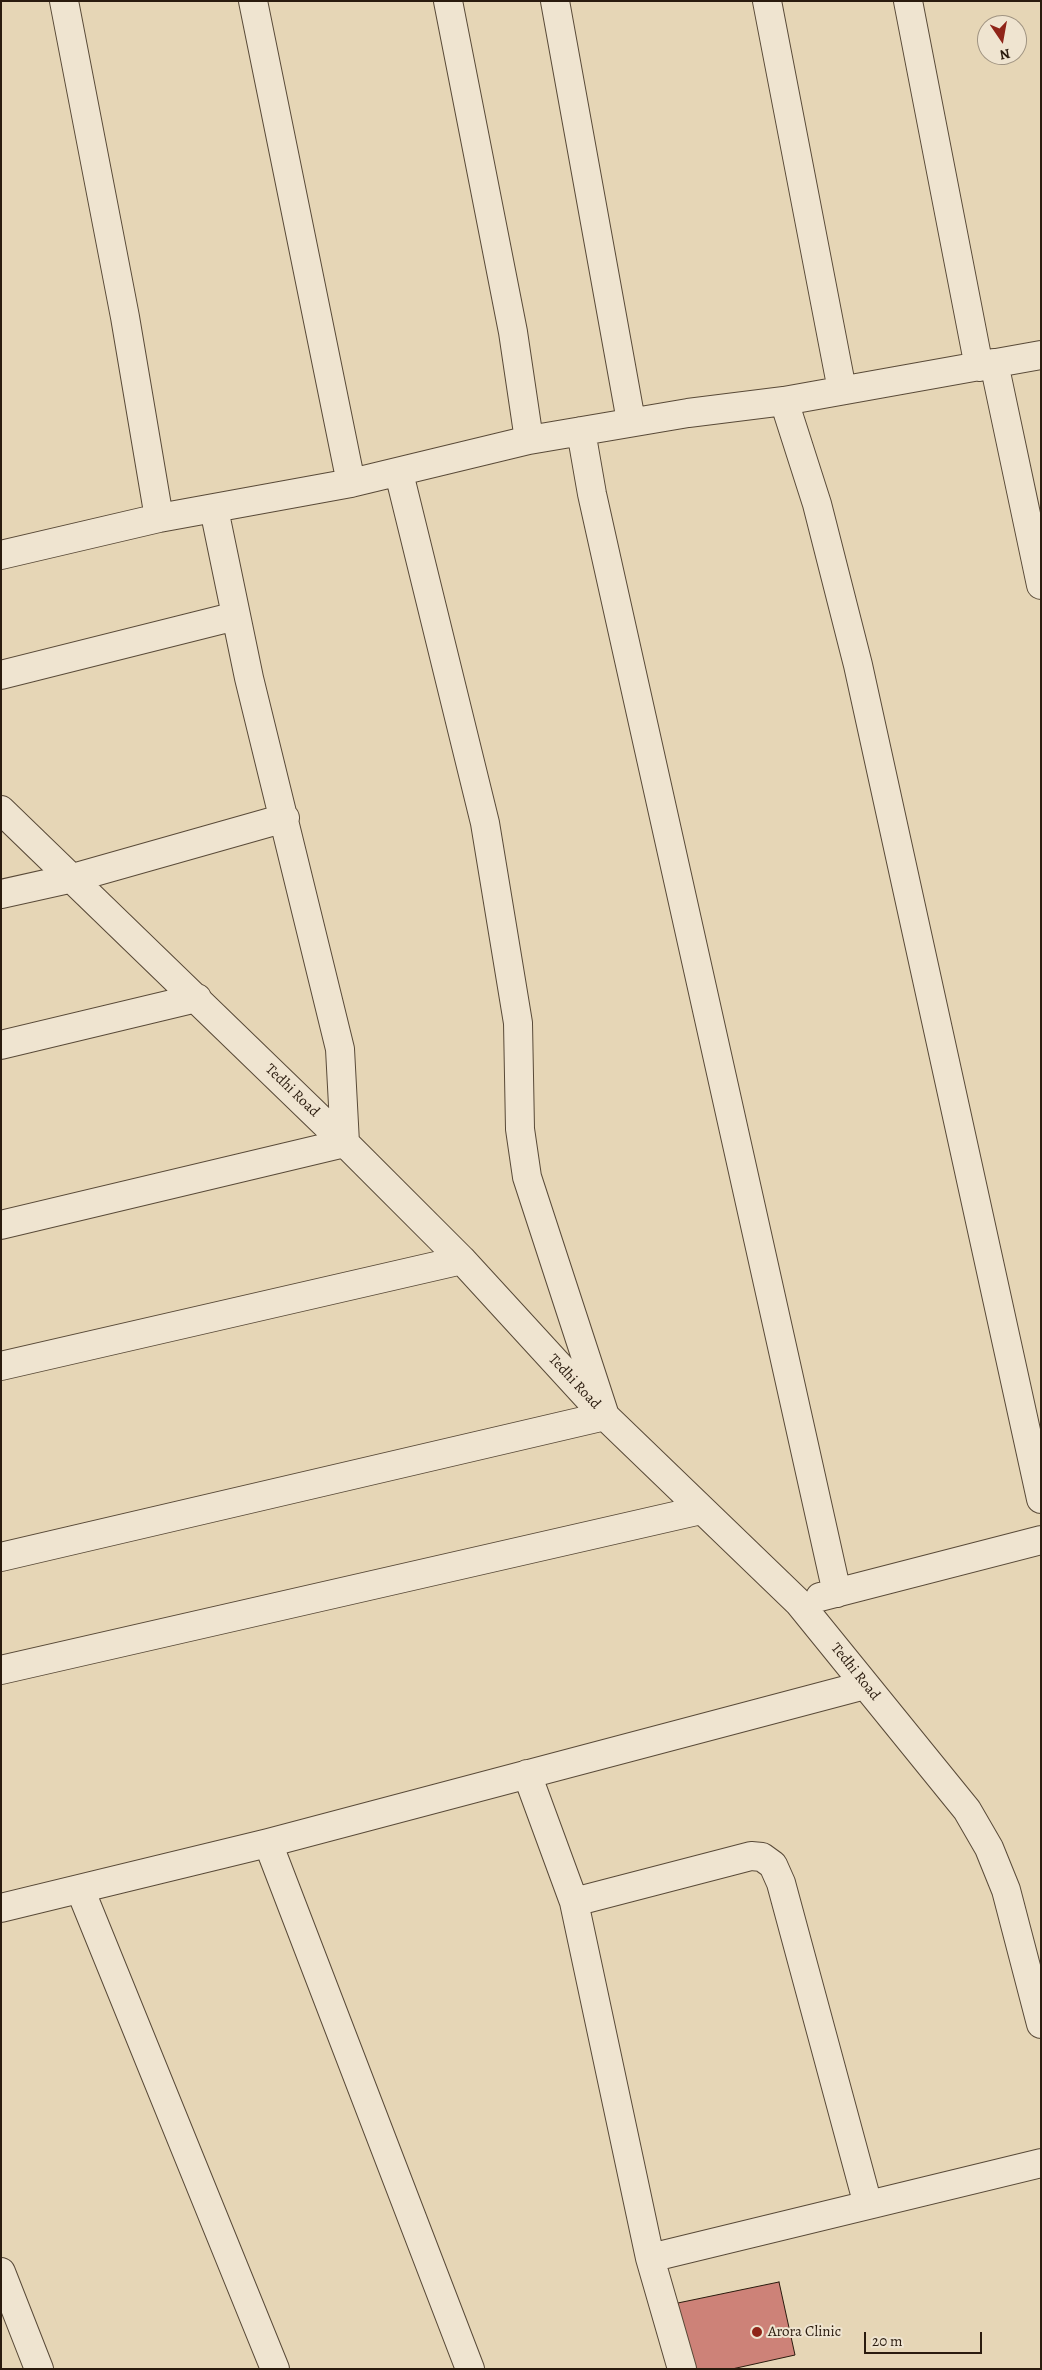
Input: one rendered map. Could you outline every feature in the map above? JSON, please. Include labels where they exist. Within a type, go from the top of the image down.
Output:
[{"type":"street","points":[[64,1],[128,336],[159,518]]},
{"type":"street","points":[[253,1],[351,484]]},
{"type":"street","points":[[448,1],[513,332],[529,440]]},
{"type":"street","points":[[555,1],[631,421]]},
{"type":"street","points":[[767,1],[842,390]]},
{"type":"street","points":[[908,1],[987,365],[1041,585]]},
{"type":"street","points":[[1,555],[159,518],[351,484],[529,440],[631,421],[784,401],[1041,355]]},
{"type":"street","points":[[784,401],[817,504],[858,666],[1041,1499]]},
{"type":"street","points":[[580,431],[837,1593]]},
{"type":"street","points":[[1,1557],[605,1416],[527,1177],[520,1129],[518,1023],[485,823],[399,473]]},
{"type":"street","points":[[1,1225],[345,1143],[340,1049],[285,818],[249,678],[214,509]]},
{"type":"street","points":[[1,675],[236,616]]},
{"type":"street","name":"Tedhi Road","points":[[1,810],[345,1143],[462,1260],[605,1416],[799,1602],[967,1810],[989,1848],[1006,1890],[1041,2024]]},
{"type":"street","points":[[1,894],[73,878],[285,818]]},
{"type":"street","points":[[1,1045],[197,998]]},
{"type":"street","points":[[1,1366],[462,1260]]},
{"type":"street","points":[[1,1670],[701,1510]]},
{"type":"street","points":[[799,1602],[1041,1540]]},
{"type":"street","points":[[1,1908],[268,1843],[866,1685]]},
{"type":"street","points":[[527,1774],[574,1902],[650,2258],[682,2369]]},
{"type":"street","points":[[268,1843],[470,2369]]},
{"type":"street","points":[[574,1902],[751,1856],[762,1857],[773,1865],[781,1883],[868,2205]]},
{"type":"street","points":[[80,1888],[275,2369]]},
{"type":"street","points":[[650,2258],[1041,2163]]},
{"type":"street","points":[[1,2272],[39,2369]]},
{"type":"building","points":[[779,2282],[795,2355],[732,2369],[686,2369],[673,2304]]},
{"type":"place","name":"Arora Clinic","points":[[757,2332]]}]
